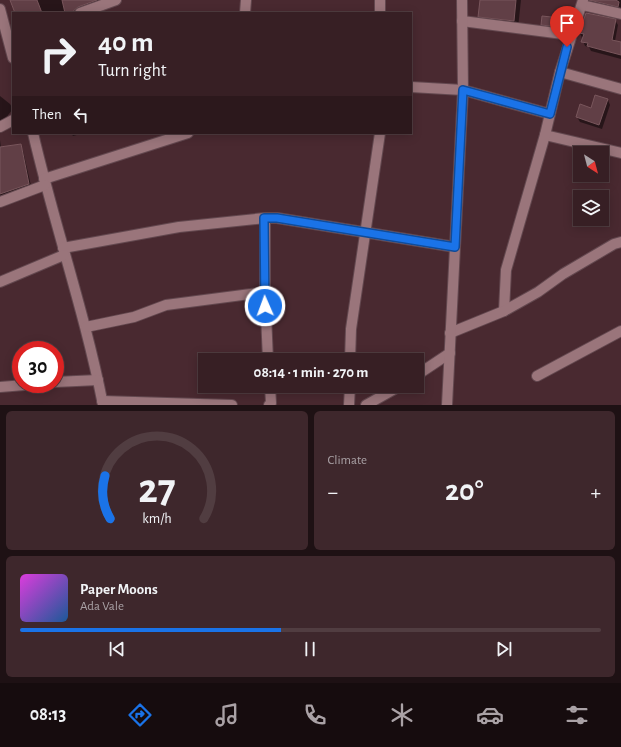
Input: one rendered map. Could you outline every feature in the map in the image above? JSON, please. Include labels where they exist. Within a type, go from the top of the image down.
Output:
[{"type":"street","points":[[83,12],[116,0]]},
{"type":"street","points":[[245,12],[246,0]]},
{"type":"street","points":[[380,0],[380,12]]},
{"type":"street","points":[[447,405],[463,90],[462,0]]},
{"type":"street","points":[[504,311],[506,270],[545,135],[560,72],[582,3],[621,14]]},
{"type":"street","points":[[0,8],[10,38],[12,51]]},
{"type":"street","points":[[462,21],[571,35]]},
{"type":"street","points":[[560,72],[621,89]]},
{"type":"street","points":[[412,87],[463,90],[550,114]]},
{"type":"street","points":[[0,127],[12,121]]},
{"type":"street","points":[[33,134],[44,182],[86,327],[103,403],[232,405]]},
{"type":"street","points":[[0,202],[44,182],[185,134]]},
{"type":"street","points":[[350,353],[351,329],[380,134]]},
{"type":"street","points":[[545,135],[621,153]]},
{"type":"street","points":[[0,282],[63,251],[179,227],[264,218],[365,232],[455,247]]},
{"type":"street","points":[[264,218],[268,353]]},
{"type":"street","points":[[450,333],[504,311],[538,292],[563,274],[617,243],[621,252]]},
{"type":"street","points":[[86,327],[134,317],[166,306],[265,292]]},
{"type":"street","points":[[537,376],[621,331]]},
{"type":"street","points":[[424,370],[450,353]]},
{"type":"street","points":[[64,382],[98,380]]},
{"type":"street","points":[[0,387],[12,386]]},
{"type":"street","points":[[269,405],[271,403],[270,393]]},
{"type":"street","points":[[349,405],[350,393]]},
{"type":"street","points":[[366,405],[387,393]]},
{"type":"building","points":[[10,0],[37,0],[42,12],[15,12]]},
{"type":"building","points":[[62,0],[97,0],[78,7],[72,12],[65,12]]},
{"type":"building","points":[[480,0],[516,0],[514,21],[478,17]]},
{"type":"building","points":[[589,0],[616,0],[619,2],[618,7]]},
{"type":"building","points":[[586,13],[616,19],[612,40],[621,42],[621,55],[587,46],[588,43],[581,42],[584,34],[579,33]]},
{"type":"building","points":[[542,16],[570,19],[567,28],[541,25]]},
{"type":"building","points":[[595,95],[608,99],[599,125],[576,117],[580,104],[591,108]]},
{"type":"building","points":[[21,144],[29,184],[0,194],[0,147]]},
{"type":"route","points":[[265,306],[264,218],[277,218],[455,247],[463,90],[550,114],[567,47]]}]
